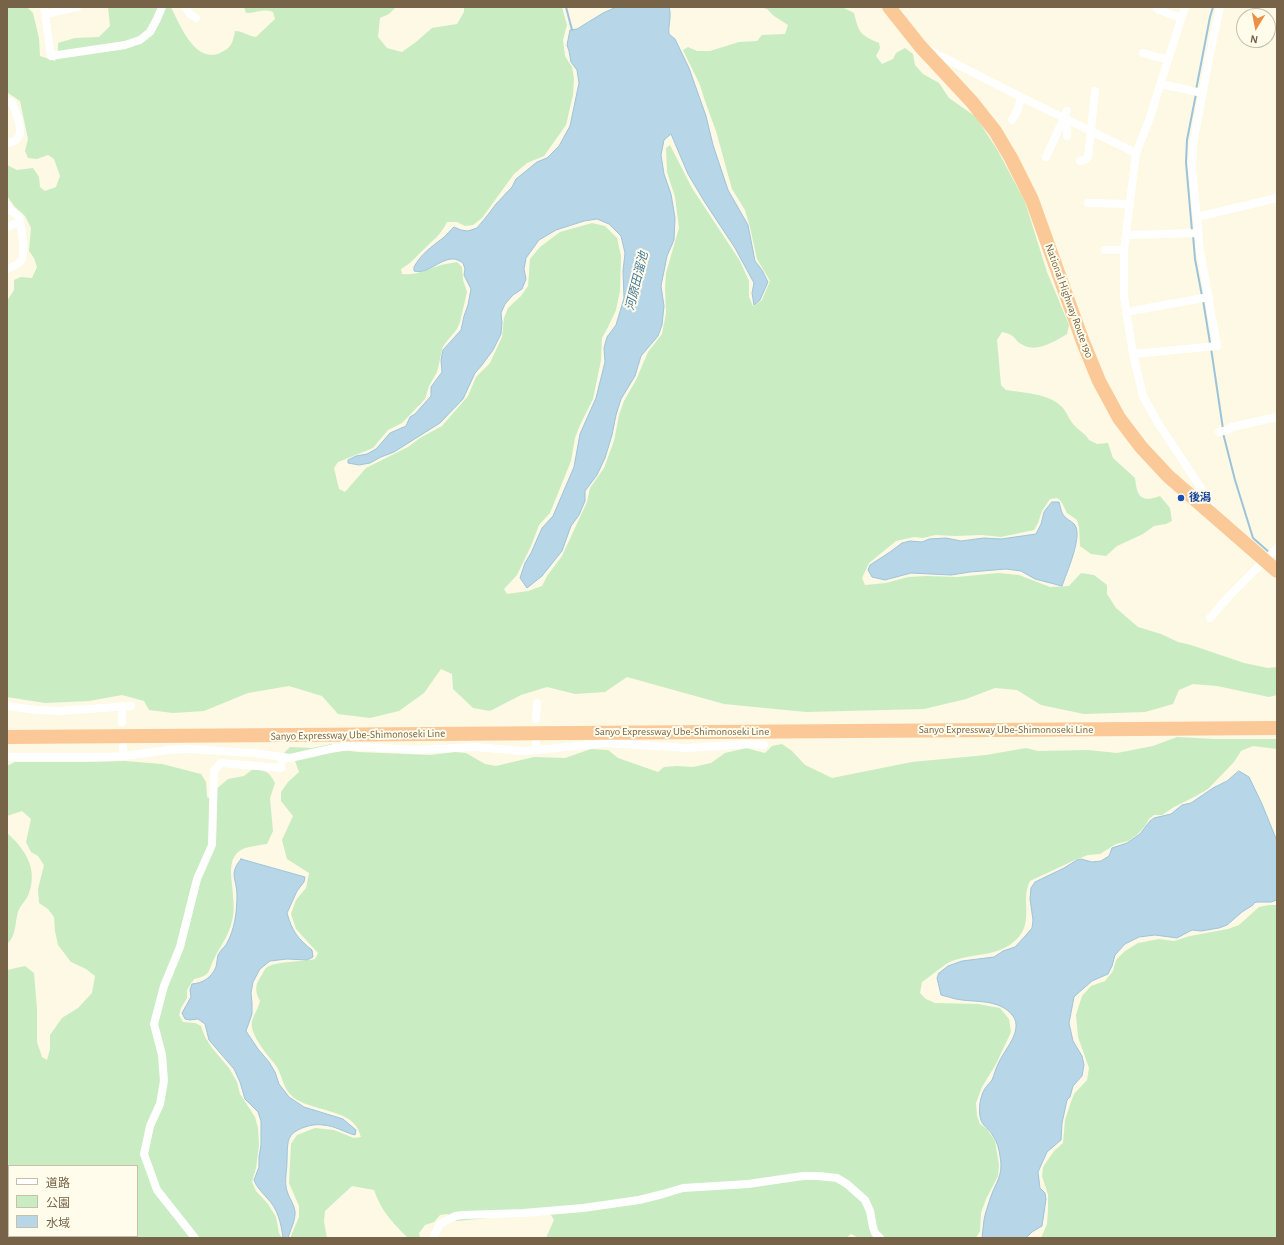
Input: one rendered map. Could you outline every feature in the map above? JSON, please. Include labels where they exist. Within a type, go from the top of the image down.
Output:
[{"type":"highway","name":"National Highway Route 190","points":[[889,7],[920,46],[972,102],[995,132],[1011,158],[1032,200],[1082,342],[1099,381],[1119,418],[1141,447],[1168,476],[1277,571]]},
{"type":"highway","name":"Sanyo Expressway Ube-Shimonoseki Line","points":[[7,736],[1277,728]]},
{"type":"street","points":[[77,7],[45,10],[51,56],[125,45],[140,40],[150,32],[162,7]]},
{"type":"street","points":[[185,7],[190,14],[196,18]]},
{"type":"street","points":[[1185,7],[1148,123],[1136,152],[1124,250],[1124,297],[1133,354],[1143,396],[1158,423],[1203,491],[1214,516]]},
{"type":"street","points":[[1133,354],[1217,346],[1202,265],[1192,168],[1202,93],[1216,18],[1220,7]]},
{"type":"street","points":[[1156,9],[1181,18]]},
{"type":"street","points":[[920,46],[1021,97],[1065,116],[1136,152]]},
{"type":"street","points":[[1143,53],[1168,60]]},
{"type":"street","points":[[1161,84],[1202,93]]},
{"type":"street","points":[[1080,161],[1088,157],[1095,91]]},
{"type":"street","points":[[1012,120],[1018,109],[1021,97]]},
{"type":"street","points":[[7,102],[12,102],[21,130],[20,136],[16,140],[7,144]]},
{"type":"street","points":[[1065,116],[1066,136]]},
{"type":"street","points":[[1046,156],[1065,116]]},
{"type":"street","points":[[1197,217],[1277,198]]},
{"type":"street","points":[[1088,203],[1130,204]]},
{"type":"street","points":[[7,205],[11,211],[19,216],[23,256],[21,261],[15,266],[7,269]]},
{"type":"street","points":[[7,227],[20,222]]},
{"type":"street","points":[[1126,235],[1198,233]]},
{"type":"street","points":[[1105,250],[1124,250]]},
{"type":"street","points":[[1126,312],[1209,297]]},
{"type":"street","points":[[1219,432],[1228,430],[1232,427],[1277,417]]},
{"type":"street","points":[[1210,618],[1277,548]]},
{"type":"street","points":[[536,719],[537,703]]},
{"type":"street","points":[[7,706],[59,711],[131,706]]},
{"type":"street","points":[[122,706],[122,722]]},
{"type":"street","points":[[7,757],[124,756],[168,750],[190,749],[253,753],[283,758],[296,757],[350,746],[417,750],[475,747],[522,751],[537,747],[607,743],[686,748],[750,744],[764,745]]},
{"type":"street","points":[[123,746],[124,756]]},
{"type":"street","points":[[195,1238],[157,1190],[144,1154],[150,1126],[160,1104],[164,1081],[162,1055],[154,1024],[164,986],[180,947],[197,879],[212,845],[214,771],[221,763],[281,768],[283,758]]},
{"type":"street","points":[[433,1238],[440,1224],[455,1216],[511,1214],[584,1208],[639,1200],[683,1188],[748,1184],[803,1176],[837,1178],[847,1184],[865,1200],[870,1211],[872,1227],[880,1238]]},
{"type":"green space","points":[[7,7],[27,7],[33,13],[39,38],[40,56],[55,61],[58,51],[58,43],[75,38],[99,37],[110,26],[108,7],[170,7],[190,42],[204,53],[211,55],[220,53],[229,47],[235,31],[256,37],[275,19],[273,12],[263,11],[246,13],[244,7],[396,7],[389,14],[380,18],[378,37],[387,48],[402,52],[432,28],[457,24],[464,12],[464,7],[562,7],[567,25],[563,40],[565,56],[572,67],[574,78],[573,95],[566,125],[544,156],[527,163],[514,174],[482,218],[473,225],[465,226],[457,222],[447,222],[436,238],[412,261],[401,269],[402,274],[412,274],[441,265],[457,262],[462,267],[463,280],[467,292],[460,322],[457,329],[443,346],[437,372],[429,386],[425,399],[402,423],[388,430],[373,448],[338,462],[334,468],[339,489],[345,492],[366,468],[408,447],[420,438],[442,426],[468,396],[476,377],[490,363],[502,337],[504,318],[508,308],[521,296],[528,286],[530,259],[540,247],[560,232],[592,223],[605,226],[617,238],[621,256],[620,291],[616,310],[602,338],[601,360],[593,399],[575,438],[571,461],[550,513],[539,525],[517,575],[504,589],[507,594],[528,591],[542,586],[547,576],[562,556],[587,502],[590,488],[604,468],[614,441],[619,415],[624,401],[636,380],[648,352],[662,334],[666,313],[666,273],[679,228],[675,197],[667,172],[666,148],[670,145],[692,188],[740,261],[749,281],[749,297],[753,306],[762,300],[770,281],[757,259],[745,210],[732,189],[716,131],[700,85],[683,50],[688,47],[697,51],[710,51],[739,42],[757,41],[762,35],[785,34],[788,25],[774,16],[767,9],[760,7],[842,7],[854,13],[857,25],[861,32],[868,38],[879,43],[880,48],[876,56],[882,64],[893,59],[896,53],[905,48],[913,54],[915,65],[923,74],[939,83],[949,98],[976,117],[998,151],[1025,202],[1047,272],[1069,325],[1067,334],[1046,345],[1034,348],[1023,345],[1013,336],[1002,332],[997,340],[1001,385],[1006,390],[1036,394],[1056,402],[1062,407],[1072,423],[1089,440],[1097,444],[1108,443],[1113,458],[1135,478],[1137,490],[1141,497],[1148,499],[1160,496],[1170,508],[1172,521],[1166,524],[1154,526],[1143,534],[1117,546],[1106,556],[1091,554],[1080,546],[1077,520],[1067,513],[1061,501],[1057,498],[1050,499],[1042,511],[1034,530],[1001,537],[982,535],[935,535],[923,538],[914,537],[896,541],[869,563],[862,578],[865,585],[886,583],[908,577],[957,577],[998,573],[1019,575],[1050,587],[1069,586],[1081,573],[1094,575],[1107,585],[1107,594],[1116,608],[1138,627],[1161,634],[1178,642],[1244,663],[1268,668],[1277,667],[1277,695],[1269,697],[1217,686],[1193,684],[1179,690],[1173,704],[1145,712],[1084,714],[1041,705],[1017,690],[995,688],[966,699],[924,709],[806,712],[724,704],[627,677],[605,692],[575,694],[547,687],[521,695],[490,711],[473,708],[453,689],[452,674],[441,669],[424,693],[399,711],[370,718],[338,714],[322,696],[289,686],[248,693],[204,711],[173,713],[149,710],[144,701],[122,695],[89,701],[45,703],[7,697],[7,301],[14,290],[14,280],[21,277],[32,278],[37,267],[34,258],[29,251],[31,228],[25,216],[15,207],[7,196],[7,165],[17,170],[33,168],[39,177],[40,187],[45,191],[56,187],[60,176],[54,159],[48,155],[37,159],[28,158],[25,151],[28,139],[20,101],[8,93],[7,89]]},
{"type":"green space","points":[[1177,737],[1214,739],[1277,739],[1277,749],[1253,746],[1241,751],[1234,762],[1208,789],[1162,815],[1154,815],[1149,819],[1137,835],[1128,841],[1116,844],[1100,854],[1088,855],[1075,860],[1030,881],[1026,894],[1026,921],[1021,934],[1014,942],[998,951],[952,961],[922,982],[920,993],[926,999],[935,1003],[978,1004],[1000,1008],[1009,1019],[1011,1032],[996,1064],[982,1087],[976,1103],[977,1116],[980,1124],[987,1129],[995,1141],[999,1165],[998,1176],[986,1199],[981,1213],[980,1231],[976,1238],[859,1238],[851,1234],[846,1238],[546,1238],[554,1220],[551,1215],[530,1214],[457,1221],[448,1214],[440,1215],[434,1222],[425,1225],[419,1233],[420,1238],[408,1238],[397,1227],[380,1205],[374,1190],[352,1186],[325,1211],[324,1222],[327,1238],[290,1238],[299,1217],[299,1206],[289,1183],[291,1144],[297,1135],[315,1128],[334,1130],[354,1138],[361,1137],[353,1122],[338,1114],[300,1102],[293,1097],[284,1085],[277,1067],[263,1049],[253,1032],[252,1021],[260,1001],[257,996],[256,987],[266,968],[275,964],[315,959],[318,953],[296,929],[291,914],[296,900],[306,888],[309,873],[287,859],[282,840],[293,816],[281,801],[281,792],[288,782],[299,772],[295,761],[284,753],[290,747],[312,748],[331,744],[341,750],[358,752],[431,755],[454,752],[466,753],[485,764],[496,766],[534,757],[565,758],[591,749],[608,750],[618,758],[658,772],[664,767],[693,767],[711,763],[725,753],[746,748],[765,753],[772,746],[782,744],[792,751],[805,765],[832,778],[912,762],[986,755],[1026,748],[1038,751],[1088,750],[1117,753],[1153,746]]},
{"type":"green space","points":[[124,761],[162,764],[201,774],[206,782],[207,797],[213,800],[215,790],[228,779],[244,776],[253,769],[267,772],[275,783],[270,798],[273,831],[267,844],[245,848],[238,852],[234,857],[231,869],[234,909],[231,926],[208,972],[204,976],[194,979],[187,990],[187,998],[179,1015],[183,1022],[195,1023],[201,1026],[205,1037],[212,1048],[229,1068],[237,1082],[240,1094],[255,1117],[258,1128],[259,1145],[256,1168],[252,1182],[256,1191],[268,1204],[276,1217],[279,1233],[282,1238],[7,1238],[7,970],[25,966],[34,973],[37,1009],[37,1042],[42,1057],[47,1060],[50,1049],[50,1035],[62,1018],[78,1008],[92,993],[95,976],[86,969],[71,962],[58,945],[54,917],[48,909],[39,903],[38,889],[44,865],[38,856],[31,852],[26,842],[31,819],[22,811],[7,816],[7,766],[15,762]]},
{"type":"green space","points":[[7,833],[24,852],[31,867],[32,875],[29,893],[19,909],[14,933],[7,944]]},
{"type":"green space","points":[[1277,905],[1277,1238],[1041,1238],[1047,1224],[1048,1211],[1048,1195],[1042,1176],[1043,1167],[1054,1151],[1063,1143],[1065,1120],[1074,1094],[1087,1080],[1089,1068],[1078,1037],[1076,1015],[1082,996],[1091,986],[1105,981],[1113,971],[1116,960],[1125,951],[1138,943],[1159,939],[1174,941],[1190,936],[1228,929],[1239,925],[1259,907]]},
{"type":"water","name":"河原田溜池","points":[[617,7],[669,7],[669,34],[675,39],[689,68],[706,116],[713,145],[728,190],[748,225],[755,261],[762,270],[768,282],[760,300],[754,305],[752,293],[754,283],[735,248],[688,174],[671,134],[664,140],[661,155],[664,174],[671,194],[675,218],[674,240],[667,256],[661,286],[664,306],[662,325],[658,336],[641,356],[635,376],[621,399],[605,458],[597,475],[585,491],[585,501],[579,515],[571,526],[562,551],[542,576],[527,588],[520,578],[525,563],[542,528],[553,516],[574,467],[580,434],[596,398],[605,362],[604,348],[607,337],[616,325],[624,298],[623,271],[625,253],[621,236],[609,224],[597,219],[584,221],[556,230],[539,240],[526,258],[524,269],[526,279],[522,289],[513,295],[505,304],[501,313],[501,334],[493,350],[475,373],[463,399],[440,423],[394,452],[370,463],[359,465],[348,463],[348,460],[356,456],[367,454],[376,449],[390,433],[406,426],[410,417],[415,414],[431,396],[431,387],[442,372],[441,360],[443,350],[461,330],[471,289],[464,275],[465,269],[463,263],[455,259],[449,259],[429,269],[419,272],[414,271],[414,267],[423,254],[454,227],[468,231],[477,228],[512,187],[516,179],[537,162],[547,158],[559,146],[570,126],[579,83],[577,70],[571,62],[567,45],[570,30],[577,29],[603,13]]},
{"type":"water","points":[[1052,502],[1059,502],[1063,514],[1075,525],[1077,533],[1073,556],[1062,586],[1035,579],[1021,571],[1006,569],[951,575],[911,573],[885,580],[872,577],[868,570],[870,565],[902,543],[910,541],[922,542],[929,539],[946,538],[961,541],[984,538],[1001,539],[1036,534],[1041,524],[1044,512]]},
{"type":"water","points":[[1239,771],[1249,777],[1277,841],[1277,900],[1271,902],[1254,903],[1227,925],[1219,928],[1201,931],[1192,930],[1177,938],[1155,935],[1139,937],[1125,944],[1115,955],[1108,974],[1092,981],[1074,997],[1069,1023],[1073,1041],[1082,1056],[1084,1065],[1082,1076],[1073,1086],[1070,1097],[1067,1100],[1062,1123],[1061,1140],[1047,1152],[1038,1172],[1040,1188],[1045,1193],[1046,1199],[1042,1226],[1026,1238],[982,1238],[985,1215],[1000,1174],[1001,1163],[996,1140],[981,1121],[980,1102],[984,1090],[992,1080],[999,1062],[1015,1033],[1016,1021],[1007,1010],[1001,1006],[986,1002],[956,999],[941,995],[937,978],[939,973],[948,966],[962,961],[994,957],[1003,951],[1015,947],[1032,928],[1033,920],[1030,899],[1031,888],[1035,882],[1077,860],[1081,859],[1092,862],[1101,861],[1109,856],[1112,848],[1127,843],[1140,834],[1154,818],[1171,814],[1182,805],[1191,803],[1213,788],[1227,781]]},
{"type":"water","points":[[241,859],[305,877],[304,882],[297,891],[287,913],[293,930],[312,950],[313,957],[307,960],[287,959],[270,961],[260,969],[253,982],[251,993],[252,1014],[246,1031],[269,1062],[275,1072],[279,1084],[289,1097],[304,1107],[343,1119],[356,1130],[355,1135],[332,1127],[316,1125],[307,1126],[291,1136],[288,1144],[286,1187],[295,1214],[288,1238],[283,1238],[280,1222],[274,1207],[258,1188],[254,1180],[259,1167],[261,1145],[261,1121],[258,1112],[245,1099],[234,1069],[209,1040],[205,1024],[198,1019],[185,1019],[182,1013],[191,997],[190,990],[192,984],[203,981],[212,974],[216,967],[218,955],[226,945],[232,933],[237,901],[234,872]]},
{"type":"waterway","points":[[566,7],[572,30]]},
{"type":"waterway","points":[[1196,90],[1213,7]]},
{"type":"waterway","points":[[1192,231],[1186,162],[1187,140],[1196,94]]},
{"type":"waterway","points":[[1193,235],[1195,259],[1202,296]]},
{"type":"waterway","points":[[1203,300],[1210,343]]},
{"type":"waterway","points":[[1211,348],[1223,429]]},
{"type":"waterway","points":[[1223,433],[1235,480],[1253,538],[1270,553]]},
{"type":"place","name":"後潟","points":[[1181,498]]}]
